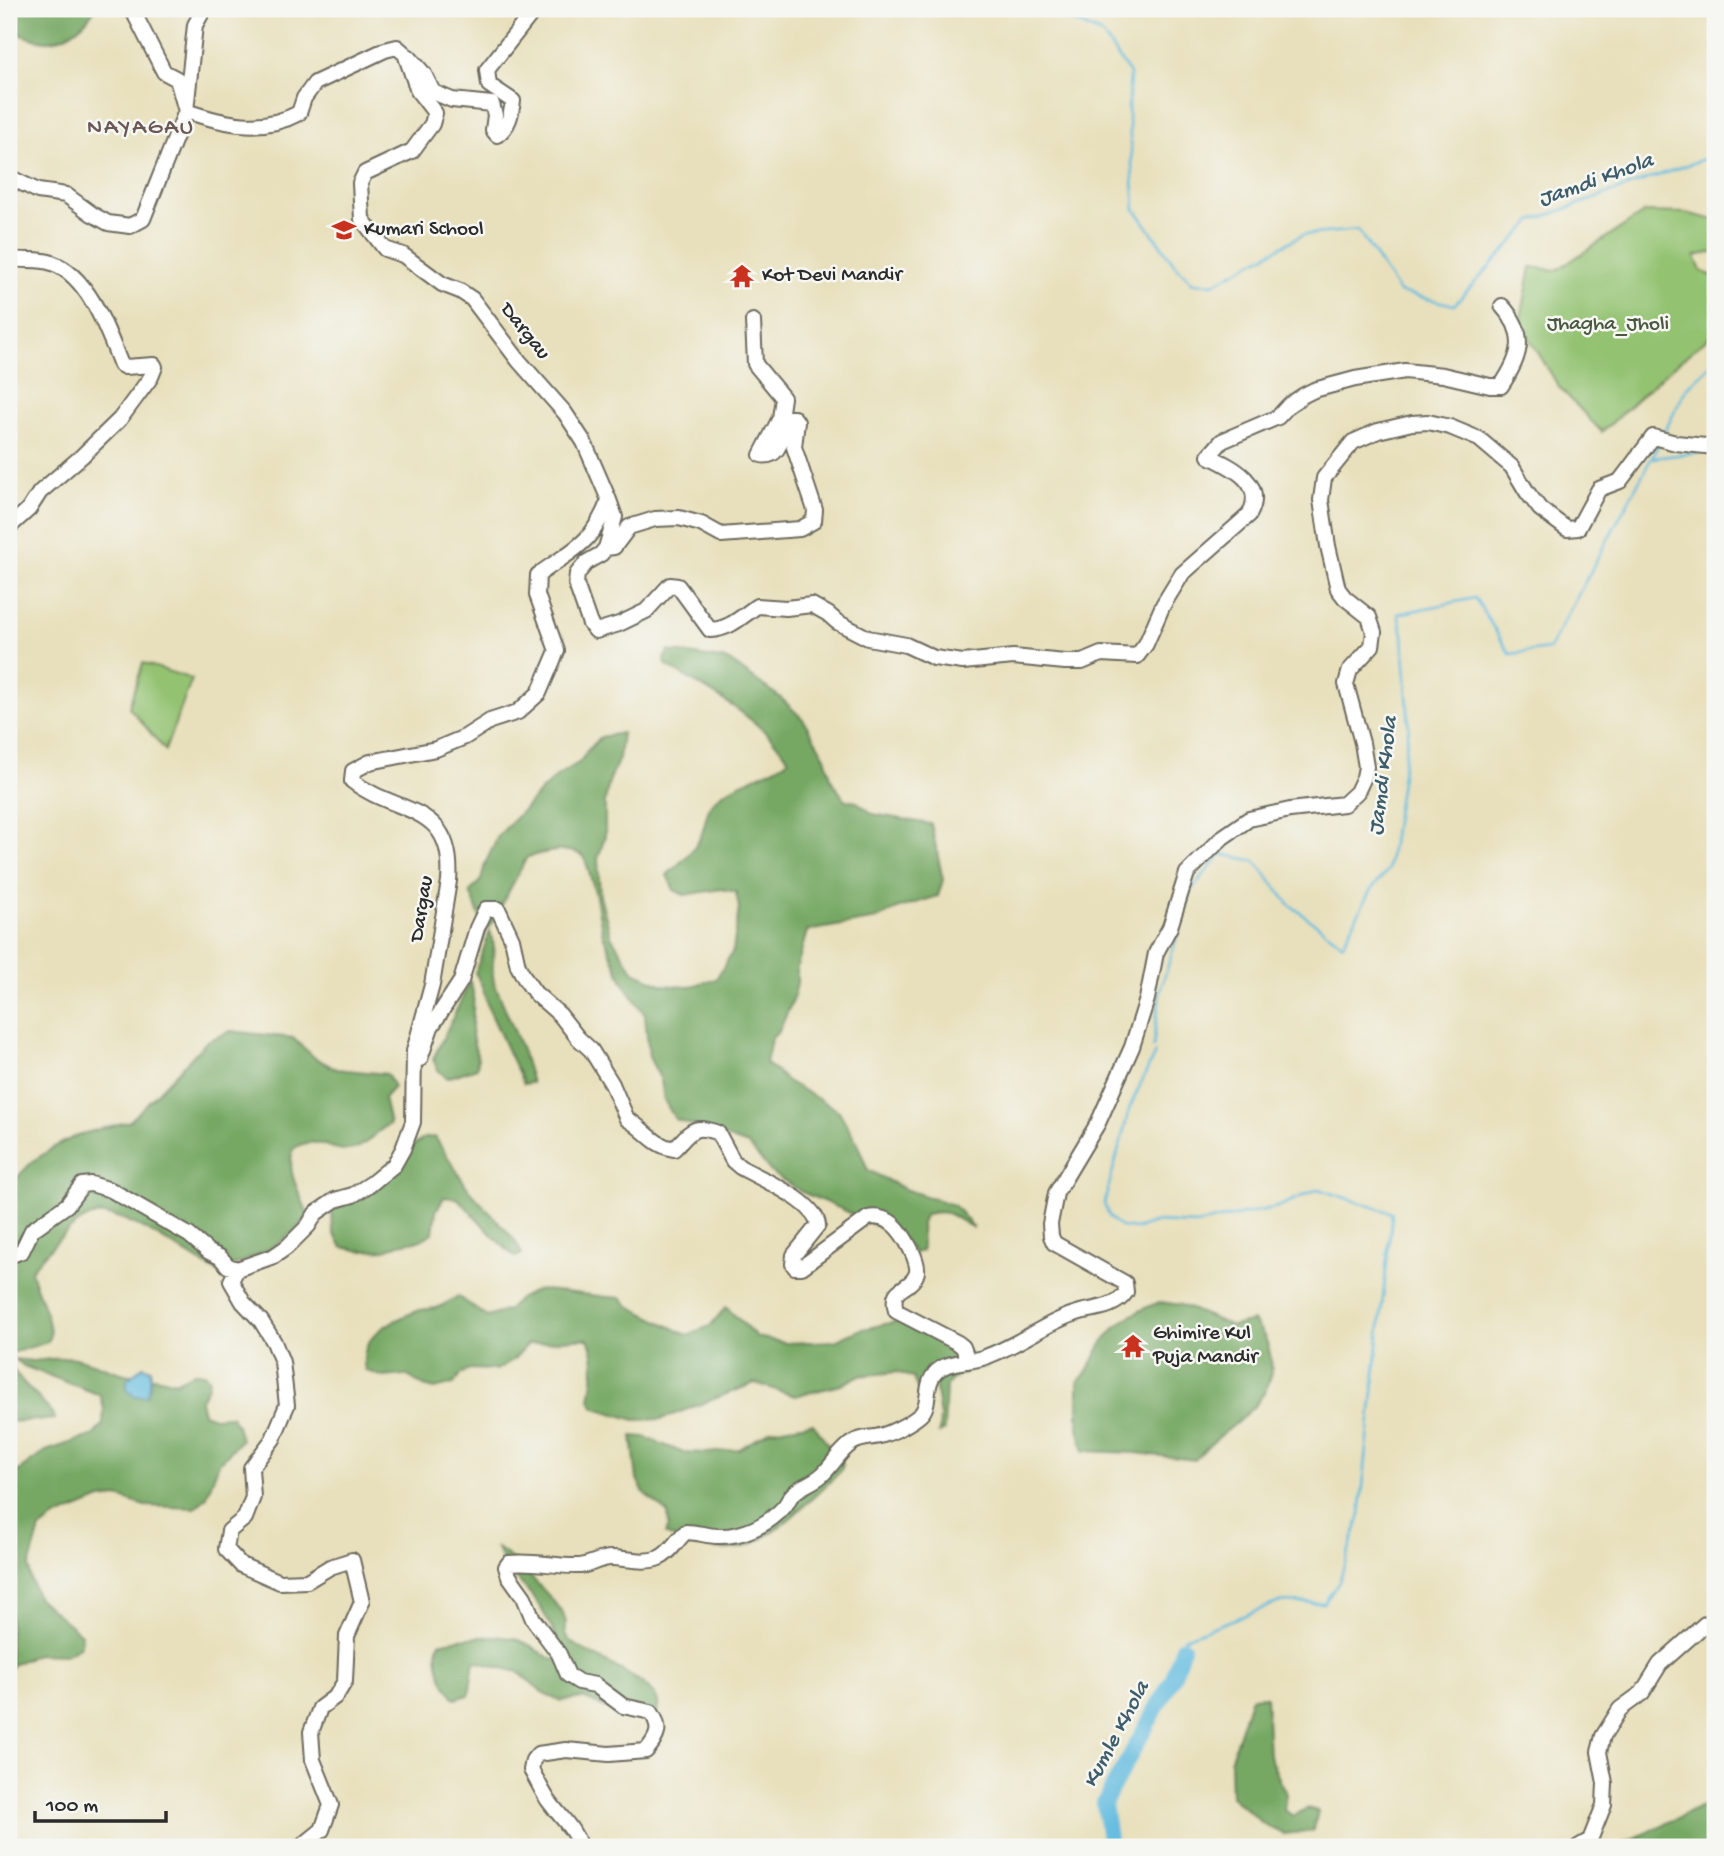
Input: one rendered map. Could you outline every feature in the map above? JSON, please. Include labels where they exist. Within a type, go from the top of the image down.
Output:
[{"type":"street","points":[[132,9],[164,72],[177,79],[186,111]]},
{"type":"street","points":[[9,177],[38,191],[66,195],[108,223],[130,226],[143,219],[186,111],[195,25],[204,9]]},
{"type":"street","points":[[186,111],[212,120],[246,126],[284,121],[299,113],[304,98],[315,83],[397,47],[424,74],[433,92],[452,100],[492,104],[495,115],[493,130],[497,135],[511,116],[513,101],[489,85],[487,69],[536,9]]},
{"type":"street","name":"Dargau","points":[[237,1269],[274,1256],[287,1248],[308,1226],[316,1213],[335,1200],[363,1189],[394,1165],[413,1122],[414,1051],[432,985],[449,881],[446,843],[438,826],[413,810],[366,792],[352,781],[353,771],[370,762],[446,745],[490,722],[518,712],[539,693],[557,650],[537,596],[538,575],[585,542],[600,523],[609,500],[584,442],[472,299],[442,284],[403,255],[385,249],[362,219],[360,183],[365,173],[412,151],[432,124],[435,113],[418,91],[405,54]]},
{"type":"street","points":[[9,258],[22,262],[51,262],[63,269],[79,282],[91,299],[121,365],[154,365],[155,370],[120,419],[40,492],[29,509],[9,527]]},
{"type":"street","points":[[609,500],[615,517],[606,548],[587,562],[578,574],[576,584],[590,624],[596,631],[646,611],[670,585],[678,586],[710,630],[722,629],[735,623],[757,606],[786,608],[812,605],[836,622],[868,638],[906,645],[934,658],[963,662],[1025,657],[1082,662],[1101,654],[1137,656],[1146,644],[1163,605],[1182,574],[1249,515],[1254,506],[1255,494],[1244,477],[1234,468],[1209,456],[1222,441],[1278,417],[1289,405],[1314,390],[1373,375],[1419,372],[1501,386],[1517,362],[1519,343],[1515,325],[1502,306]]},
{"type":"street","points":[[606,548],[614,547],[629,527],[655,519],[679,518],[701,524],[721,535],[800,529],[814,521],[816,509],[794,447],[797,422],[794,418],[789,418],[786,422],[780,444],[774,454],[761,454],[780,418],[782,398],[755,364],[752,321]]},
{"type":"street","points":[[580,1847],[573,1830],[547,1799],[531,1770],[533,1760],[538,1754],[566,1749],[609,1754],[646,1751],[656,1739],[658,1721],[651,1712],[623,1706],[595,1685],[579,1682],[568,1675],[559,1654],[540,1629],[518,1587],[509,1576],[506,1567],[509,1563],[527,1561],[579,1566],[601,1559],[655,1559],[666,1554],[686,1532],[719,1537],[751,1530],[783,1508],[793,1494],[806,1484],[814,1483],[853,1442],[866,1436],[881,1436],[919,1416],[924,1411],[928,1387],[936,1372],[951,1363],[984,1357],[1048,1324],[1083,1311],[1102,1308],[1122,1299],[1126,1292],[1125,1283],[1054,1243],[1051,1236],[1051,1216],[1056,1193],[1098,1123],[1132,1047],[1147,999],[1156,953],[1170,927],[1187,873],[1223,837],[1249,819],[1290,810],[1344,804],[1357,792],[1367,767],[1346,684],[1350,670],[1372,646],[1374,632],[1369,617],[1338,589],[1321,500],[1324,478],[1331,467],[1353,442],[1378,430],[1428,422],[1450,427],[1479,439],[1512,467],[1540,509],[1567,529],[1571,529],[1578,528],[1599,489],[1619,481],[1654,437],[1676,443],[1715,447]]},
{"type":"street","points":[[414,1077],[431,1027],[461,981],[477,928],[486,909],[498,909],[512,939],[518,966],[525,979],[535,993],[561,1015],[591,1050],[612,1084],[627,1119],[635,1123],[655,1143],[668,1149],[674,1149],[688,1132],[698,1128],[718,1133],[733,1161],[740,1167],[807,1206],[818,1224],[794,1255],[793,1264],[796,1267],[802,1267],[868,1218],[881,1218],[893,1224],[915,1258],[918,1269],[914,1279],[897,1291],[894,1303],[896,1311],[958,1343],[963,1347],[968,1361]]},
{"type":"street","points":[[9,1256],[22,1251],[32,1230],[67,1205],[82,1185],[91,1184],[111,1190],[190,1235],[228,1266],[237,1269],[231,1281],[243,1302],[261,1321],[282,1362],[287,1405],[273,1439],[251,1468],[253,1497],[246,1518],[229,1531],[226,1549],[241,1564],[280,1582],[307,1581],[330,1567],[352,1560],[362,1602],[347,1636],[345,1681],[336,1696],[320,1708],[311,1732],[313,1759],[331,1805],[322,1830],[301,1847]]},
{"type":"street","points":[[1578,1847],[1590,1840],[1604,1805],[1605,1783],[1599,1752],[1603,1736],[1617,1713],[1642,1693],[1666,1657],[1704,1624],[1715,1619]]},
{"type":"green space","points":[[9,9],[95,9],[75,30],[49,41],[9,33]]},
{"type":"green space","name":"Jhagha_Jholi","points":[[1645,212],[1686,213],[1715,220],[1715,252],[1695,256],[1701,271],[1715,277],[1715,332],[1662,376],[1602,432],[1559,387],[1520,323],[1531,267],[1557,270]]},
{"type":"green space","points":[[668,651],[728,660],[781,698],[803,719],[825,757],[832,781],[845,800],[857,802],[873,814],[931,824],[943,880],[938,896],[897,909],[877,919],[807,931],[797,967],[797,984],[792,1002],[779,1031],[771,1039],[766,1063],[787,1081],[839,1111],[868,1170],[904,1189],[954,1205],[974,1228],[947,1213],[926,1214],[921,1223],[922,1251],[914,1253],[903,1239],[802,1192],[772,1173],[748,1145],[675,1119],[664,1100],[661,1080],[649,1057],[645,1015],[623,982],[603,935],[595,892],[584,856],[563,851],[527,857],[489,929],[480,917],[470,892],[481,880],[498,836],[542,790],[560,774],[580,762],[601,737],[622,733],[619,758],[605,801],[605,836],[598,859],[600,896],[611,936],[634,972],[663,985],[688,987],[716,979],[733,951],[739,908],[736,892],[722,889],[684,895],[674,890],[667,875],[697,843],[713,802],[728,790],[772,770],[789,759],[749,718],[667,666],[664,659]]},
{"type":"green space","points":[[143,663],[192,679],[165,750],[129,707]]},
{"type":"green space","points":[[490,931],[494,945],[494,982],[521,1047],[532,1083],[524,1084],[475,973]]},
{"type":"green space","points":[[470,982],[473,1000],[472,1034],[478,1059],[477,1068],[447,1078],[438,1070],[433,1059]]},
{"type":"green space","points":[[231,1031],[293,1038],[315,1058],[336,1069],[387,1074],[394,1087],[384,1098],[390,1124],[353,1149],[308,1143],[293,1149],[291,1167],[308,1215],[280,1242],[218,1272],[158,1236],[125,1220],[110,1215],[97,1215],[79,1223],[31,1270],[47,1317],[50,1335],[48,1342],[9,1354],[9,1186],[32,1162],[54,1147],[78,1135],[130,1121],[207,1041]]},
{"type":"green space","points":[[435,1137],[469,1190],[514,1239],[522,1254],[515,1257],[457,1198],[444,1197],[436,1211],[433,1233],[421,1240],[399,1244],[386,1250],[362,1251],[342,1247],[333,1232],[332,1210],[376,1189],[387,1180],[398,1157],[424,1138]]},
{"type":"green space","points":[[536,1290],[622,1298],[629,1306],[687,1335],[710,1326],[726,1307],[757,1337],[786,1343],[835,1341],[859,1330],[898,1321],[957,1345],[987,1366],[957,1375],[946,1386],[944,1430],[939,1433],[940,1417],[935,1383],[924,1381],[919,1392],[913,1378],[897,1372],[858,1376],[841,1385],[795,1396],[755,1383],[662,1419],[635,1420],[595,1408],[590,1400],[594,1362],[588,1339],[528,1344],[513,1360],[496,1370],[470,1369],[460,1375],[454,1384],[435,1389],[406,1375],[383,1377],[365,1370],[364,1358],[371,1339],[378,1331],[397,1320],[420,1310],[439,1307],[458,1296],[487,1317],[508,1310],[519,1299]]},
{"type":"green space","points":[[1160,1302],[1181,1305],[1232,1326],[1253,1321],[1265,1339],[1270,1354],[1271,1376],[1265,1390],[1245,1416],[1195,1460],[1136,1453],[1084,1451],[1078,1428],[1078,1382],[1104,1340],[1117,1326],[1133,1314]]},
{"type":"green space","points":[[70,1357],[125,1374],[175,1382],[193,1373],[204,1373],[209,1380],[200,1401],[203,1413],[214,1417],[231,1416],[241,1440],[219,1463],[206,1498],[195,1508],[145,1506],[118,1497],[101,1499],[55,1518],[40,1529],[29,1567],[31,1581],[38,1598],[81,1634],[81,1646],[65,1655],[36,1654],[12,1665],[10,1672],[9,1478],[46,1451],[94,1435],[103,1424],[104,1409],[100,1395],[24,1366],[14,1359],[33,1361]]},
{"type":"green space","points":[[9,1363],[19,1378],[45,1404],[55,1419],[9,1422]]},
{"type":"green space","points":[[813,1423],[843,1465],[840,1472],[779,1527],[752,1544],[731,1549],[701,1547],[665,1534],[669,1526],[668,1513],[644,1493],[637,1479],[632,1436],[645,1437],[681,1452],[708,1453],[739,1449],[771,1430]]},
{"type":"green space","points":[[497,1548],[554,1602],[565,1619],[565,1635],[570,1641],[633,1677],[653,1693],[658,1702],[655,1719],[632,1718],[583,1698],[561,1701],[548,1696],[518,1672],[474,1661],[469,1695],[455,1699],[440,1672],[437,1658],[439,1643],[479,1637],[510,1638],[524,1642],[550,1658],[563,1662],[556,1637],[547,1619],[533,1597],[508,1568]]},
{"type":"green space","points":[[1266,1696],[1269,1756],[1286,1794],[1284,1810],[1294,1816],[1307,1808],[1318,1811],[1313,1831],[1283,1834],[1262,1823],[1231,1796],[1230,1761],[1251,1697]]},
{"type":"green space","points":[[1715,1800],[1715,1847],[1616,1847]]},
{"type":"water","points":[[143,1366],[151,1369],[147,1396],[134,1396],[127,1390],[127,1380]]},
{"type":"waterway","name":"Jamdi Khola","points":[[1048,9],[1102,34],[1130,74],[1128,107],[1135,209],[1175,265],[1193,283],[1213,284],[1302,235],[1358,230],[1399,292],[1454,305],[1532,221],[1715,155]]},
{"type":"waterway","name":"Jamdi Khola","points":[[1663,435],[1686,389],[1715,361]]},
{"type":"waterway","name":"Jamdi Khola","points":[[1153,1047],[1160,991],[1192,889],[1221,854],[1255,861],[1290,905],[1343,944],[1370,891],[1388,870],[1409,726],[1403,634],[1398,614],[1475,598],[1510,654],[1549,649],[1659,444]]},
{"type":"waterway","points":[[1653,458],[1701,452]]},
{"type":"waterway","points":[[1155,1053],[1130,1107],[1104,1204],[1110,1218],[1121,1227],[1136,1229],[1157,1222],[1196,1224],[1278,1207],[1318,1189],[1392,1213],[1360,1515],[1339,1582],[1324,1603],[1280,1602],[1184,1638]]},
{"type":"waterway","name":"Kumle Khola","points":[[1110,1847],[1104,1803],[1173,1678],[1183,1647]]},
{"type":"place","name":"Kumari School","points":[[344,230]]},
{"type":"place","name":"Kot Devi Mandir","points":[[742,276]]},
{"type":"place","name":"Ghimire Kul Puja Mandir","points":[[1133,1346]]},
{"type":"district","name":"NAYAGAU","points":[[141,128]]}]
